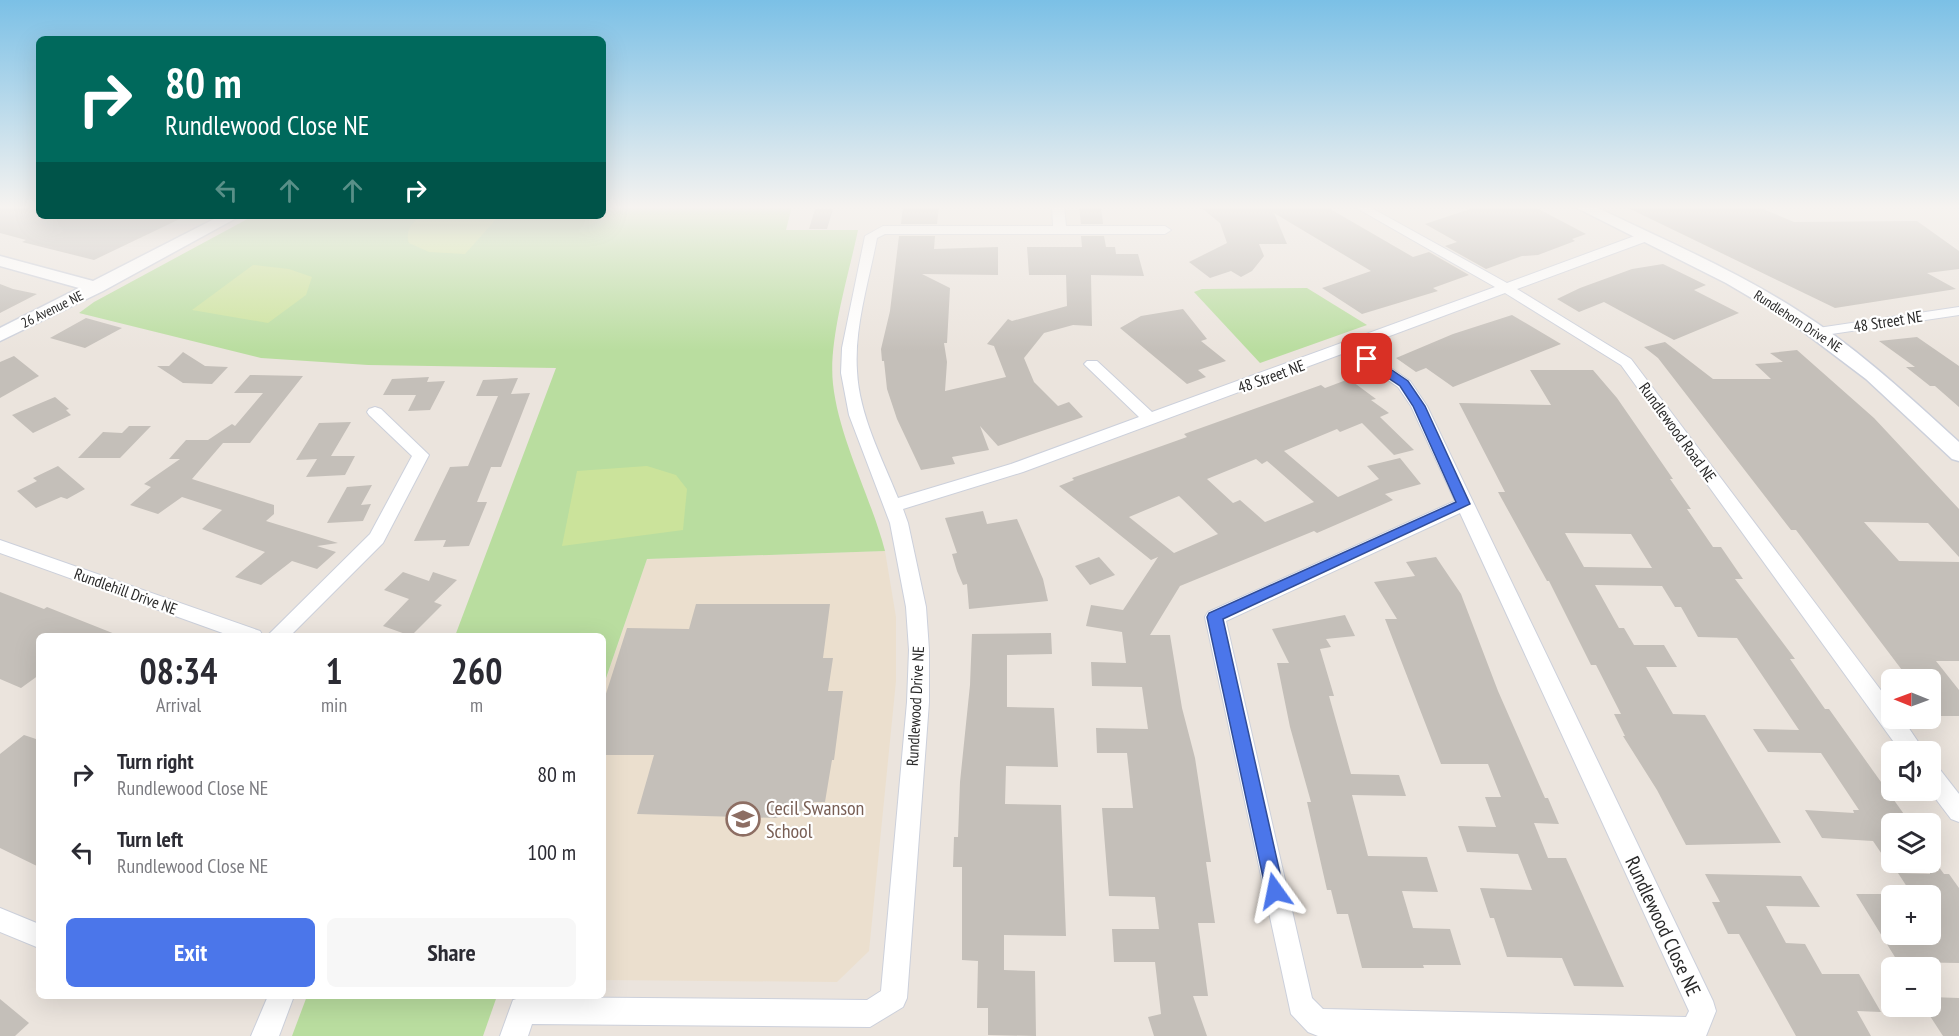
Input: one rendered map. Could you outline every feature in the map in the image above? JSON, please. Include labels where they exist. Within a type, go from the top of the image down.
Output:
[{"type":"street","name":"26 Avenue NE","points":[[0,335],[159,254]]},
{"type":"street","name":"Rundlewood Drive NE","points":[[514,1036],[523,1010],[870,1014],[894,998],[918,702],[919,650],[911,580],[893,506],[857,415],[849,373],[849,348],[867,254]]},
{"type":"street","name":"Rundlewood Road NE","points":[[1446,254],[1504,287],[1626,362],[1906,741]]},
{"type":"street","name":"48 Street NE","points":[[893,506],[1017,468],[1595,254]]},
{"type":"street","name":"Rundlehorn Drive NE","points":[[1679,254],[1736,282],[1818,332],[1910,407],[1959,454]]},
{"type":"street","points":[[0,261],[97,287]]},
{"type":"street","name":"48 Street NE","points":[[1818,332],[1959,311]]},
{"type":"street","name":"Rundlewood Close NE","points":[[1349,346],[1404,384],[1419,406],[1463,504],[1703,1011],[1694,1031],[1318,1022],[1300,1005],[1215,617],[1463,504]]},
{"type":"street","points":[[1092,364],[1150,419]]},
{"type":"street","points":[[280,633],[376,538],[421,455],[375,412]]},
{"type":"street","name":"Rundlehill Drive NE","points":[[0,546],[245,633]]},
{"type":"street","points":[[1941,788],[1959,812]]},
{"type":"street","points":[[0,920],[36,935]]},
{"type":"street","points":[[265,1036],[280,999]]},
{"type":"shaded area","name":"Cecil Swanson School","points":[[885,551],[896,617],[896,681],[869,951],[837,982],[606,980],[606,679],[647,559]]},
{"type":"green space","points":[[182,254],[852,254],[836,328],[832,367],[833,384],[836,405],[848,447],[885,551],[647,559],[606,678],[606,633],[456,633],[556,368],[368,365],[261,358],[79,313],[94,302]]},
{"type":"green space","points":[[253,265],[289,269],[312,277],[306,295],[268,323],[192,310]]},
{"type":"green space","points":[[1307,288],[1367,325],[1260,363],[1194,292],[1202,289]]},
{"type":"green space","points":[[647,466],[676,475],[687,489],[683,530],[562,546],[577,471]]},
{"type":"green space","points":[[306,999],[496,999],[483,1036],[292,1036]]},
{"type":"building","points":[[71,254],[106,254],[94,260]]},
{"type":"building","points":[[897,254],[998,254],[998,275],[922,274],[950,288],[947,343],[944,343],[947,362],[945,391],[1006,377],[994,346],[987,344],[1008,319],[1012,321],[1067,306],[1066,275],[1029,275],[1028,254],[1138,254],[1144,276],[1091,275],[1092,326],[1073,325],[1044,333],[1024,358],[1034,382],[1058,406],[1069,402],[1083,417],[998,446],[980,426],[989,450],[952,457],[955,464],[921,470],[897,419],[887,389],[881,349],[890,311]]},
{"type":"building","points":[[1204,254],[1264,256],[1252,271],[1241,277],[1231,271],[1210,278],[1189,262]]},
{"type":"building","points":[[1343,254],[1408,254],[1413,257],[1433,254],[1469,275],[1433,288],[1438,291],[1362,314],[1322,288],[1371,271]]},
{"type":"building","points":[[1460,254],[1540,254],[1522,256],[1486,269]]},
{"type":"building","points":[[1724,254],[1959,254],[1959,269],[1927,273],[1956,289],[1835,308]]},
{"type":"building","points":[[1663,264],[1706,285],[1694,290],[1739,313],[1674,340],[1604,302],[1579,312],[1557,299],[1632,269]]},
{"type":"building","points":[[0,284],[13,289],[37,294],[0,313]]},
{"type":"building","points":[[1183,309],[1207,339],[1201,341],[1226,361],[1198,370],[1206,377],[1187,384],[1120,328],[1141,316]]},
{"type":"building","points":[[1512,315],[1561,344],[1453,387],[1426,368],[1416,372],[1396,358],[1453,334]]},
{"type":"building","points":[[86,318],[122,328],[85,348],[50,338]]},
{"type":"building","points":[[1917,337],[1959,366],[1959,407],[1935,386],[1930,386],[1906,367],[1915,367],[1879,341]]},
{"type":"building","points":[[1665,342],[1713,379],[1771,379],[1755,364],[1783,362],[1770,353],[1797,350],[1874,418],[1959,509],[1959,557],[1928,523],[1864,522],[1899,561],[1959,562],[1959,661],[1936,661],[1959,690],[1959,716],[1941,716],[1941,669],[1901,669],[1796,530],[1791,530],[1658,358],[1644,347]]},
{"type":"building","points":[[183,352],[205,366],[228,367],[212,384],[183,383],[157,366],[169,366]]},
{"type":"building","points":[[14,356],[39,376],[0,398],[0,362]]},
{"type":"building","points":[[1530,370],[1593,370],[1617,398],[1673,479],[1670,479],[1691,509],[1687,509],[1713,547],[1721,547],[1743,579],[1735,579],[1795,659],[1790,659],[1881,782],[1881,801],[1895,801],[1903,813],[1881,813],[1881,853],[1873,841],[1822,838],[1805,810],[1854,813],[1853,810],[1859,810],[1821,753],[1768,752],[1753,729],[1799,730],[1737,638],[1698,637],[1681,607],[1675,607],[1662,586],[1595,585],[1619,628],[1624,628],[1634,645],[1664,645],[1677,667],[1646,667],[1673,714],[1705,715],[1781,843],[1686,845],[1657,790],[1623,736],[1625,736],[1614,714],[1621,714],[1596,665],[1591,665],[1549,581],[1498,492],[1505,492],[1459,403],[1551,405]],"holes":[[[1565,533],[1631,534],[1652,568],[1584,567]]]},
{"type":"building","points":[[250,375],[303,376],[250,443],[223,443],[192,479],[274,505],[274,514],[266,521],[338,543],[317,546],[336,552],[317,569],[292,561],[261,585],[235,577],[265,552],[202,529],[222,510],[182,497],[158,514],[130,505],[151,487],[144,484],[180,459],[169,459],[186,440],[208,440],[232,424],[235,426],[263,393],[234,393]]},
{"type":"building","points":[[429,377],[427,382],[445,381],[430,410],[408,411],[416,395],[383,395],[392,379]]},
{"type":"building","points":[[518,378],[511,394],[530,393],[501,467],[491,467],[477,502],[487,502],[469,546],[443,547],[446,540],[414,541],[450,467],[468,466],[498,396],[476,396],[483,380]]},
{"type":"building","points":[[1349,379],[1376,399],[1371,400],[1389,413],[1380,417],[1414,450],[1394,455],[1362,423],[1340,432],[1337,429],[1284,451],[1338,497],[1379,479],[1367,466],[1400,458],[1421,484],[1385,494],[1393,500],[1317,533],[1314,531],[1180,586],[1150,635],[1170,635],[1182,708],[1195,758],[1211,862],[1206,862],[1215,923],[1198,923],[1208,996],[1193,996],[1207,1036],[1154,1036],[1148,1017],[1161,1014],[1155,962],[1114,962],[1112,929],[1159,929],[1155,897],[1109,896],[1102,808],[1133,808],[1127,753],[1097,753],[1096,728],[1148,729],[1142,687],[1092,686],[1091,662],[1126,663],[1122,632],[1086,626],[1091,605],[1123,610],[1158,557],[1151,560],[1059,486],[1074,480],[1072,478],[1187,437],[1184,434],[1321,385],[1325,388]],"holes":[[[1256,459],[1262,464],[1267,461],[1314,502],[1265,522],[1240,500],[1233,503],[1207,479]],[[1179,496],[1218,534],[1174,553],[1129,517]]]},
{"type":"building","points":[[55,397],[69,409],[66,410],[71,415],[33,433],[12,415]]},
{"type":"building","points":[[351,422],[331,456],[355,456],[345,475],[306,477],[317,459],[296,460],[319,423]]},
{"type":"building","points":[[129,426],[151,426],[120,458],[78,458],[103,432],[122,433]]},
{"type":"building","points":[[58,466],[85,489],[67,499],[61,497],[36,508],[17,491],[37,481],[33,478]]},
{"type":"building","points":[[372,485],[361,505],[371,504],[363,521],[327,523],[347,487]]},
{"type":"building","points":[[983,511],[987,524],[1017,519],[1043,579],[1048,601],[969,609],[967,584],[963,585],[957,571],[952,554],[957,553],[945,518]]},
{"type":"building","points":[[1099,557],[1115,575],[1090,585],[1075,566]]},
{"type":"building","points":[[1436,557],[1461,594],[1498,691],[1545,798],[1548,798],[1559,824],[1534,823],[1548,858],[1566,858],[1624,987],[1574,986],[1562,958],[1507,957],[1494,918],[1490,918],[1480,888],[1532,890],[1518,854],[1467,852],[1458,826],[1496,827],[1485,797],[1501,797],[1488,764],[1441,764],[1385,619],[1397,619],[1374,582],[1415,576],[1406,562]]},
{"type":"building","points":[[403,572],[429,581],[433,572],[457,580],[434,602],[442,605],[414,633],[403,633],[383,626],[409,599],[384,590]]},
{"type":"building","points":[[0,592],[44,609],[47,607],[112,633],[36,633],[36,677],[21,688],[0,679]]},
{"type":"building","points":[[696,604],[830,604],[823,658],[833,658],[828,691],[843,691],[834,760],[832,760],[825,802],[814,802],[812,808],[775,818],[637,814],[654,755],[606,755],[606,694],[627,628],[689,629]]},
{"type":"building","points":[[1345,615],[1355,636],[1326,639],[1331,647],[1320,649],[1334,696],[1329,696],[1351,774],[1399,775],[1406,796],[1352,795],[1368,856],[1427,857],[1438,892],[1402,891],[1413,928],[1450,929],[1461,965],[1423,965],[1424,968],[1362,968],[1348,914],[1337,914],[1331,890],[1327,890],[1307,802],[1311,802],[1290,727],[1277,663],[1289,663],[1272,629]]},
{"type":"building","points":[[1051,633],[1052,654],[1007,655],[1007,707],[1054,708],[1058,767],[1006,766],[1005,804],[1061,805],[1066,936],[1004,935],[1004,970],[1035,971],[1036,1036],[988,1035],[988,1008],[977,1008],[978,961],[962,960],[962,867],[953,867],[954,837],[958,837],[972,634]]},
{"type":"building","points":[[24,735],[36,739],[36,866],[0,848],[0,754]]},
{"type":"building","points":[[1941,870],[1944,874],[1949,874],[1959,888],[1959,963],[1941,963],[1941,957],[1895,957],[1888,945],[1941,945],[1941,885],[1906,885],[1898,873],[1941,873]]},
{"type":"building","points":[[1705,874],[1801,876],[1820,907],[1766,906],[1786,943],[1805,944],[1822,974],[1859,974],[1881,1012],[1857,1011],[1871,1036],[1796,1036],[1739,934],[1728,934],[1712,902],[1720,902]]},
{"type":"building","points":[[1856,894],[1881,894],[1881,934]]},
{"type":"building","points":[[1941,997],[1959,998],[1959,1036],[1943,1036],[1931,1017],[1941,1017]]},
{"type":"building","points":[[0,999],[29,1023],[15,1036],[0,1036]]},
{"type":"place","name":"Cecil Swanson School","points":[[743,819]]},
{"type":"route","points":[[1275,891],[1215,617],[1463,504],[1419,406],[1404,384],[1367,359]]}]
